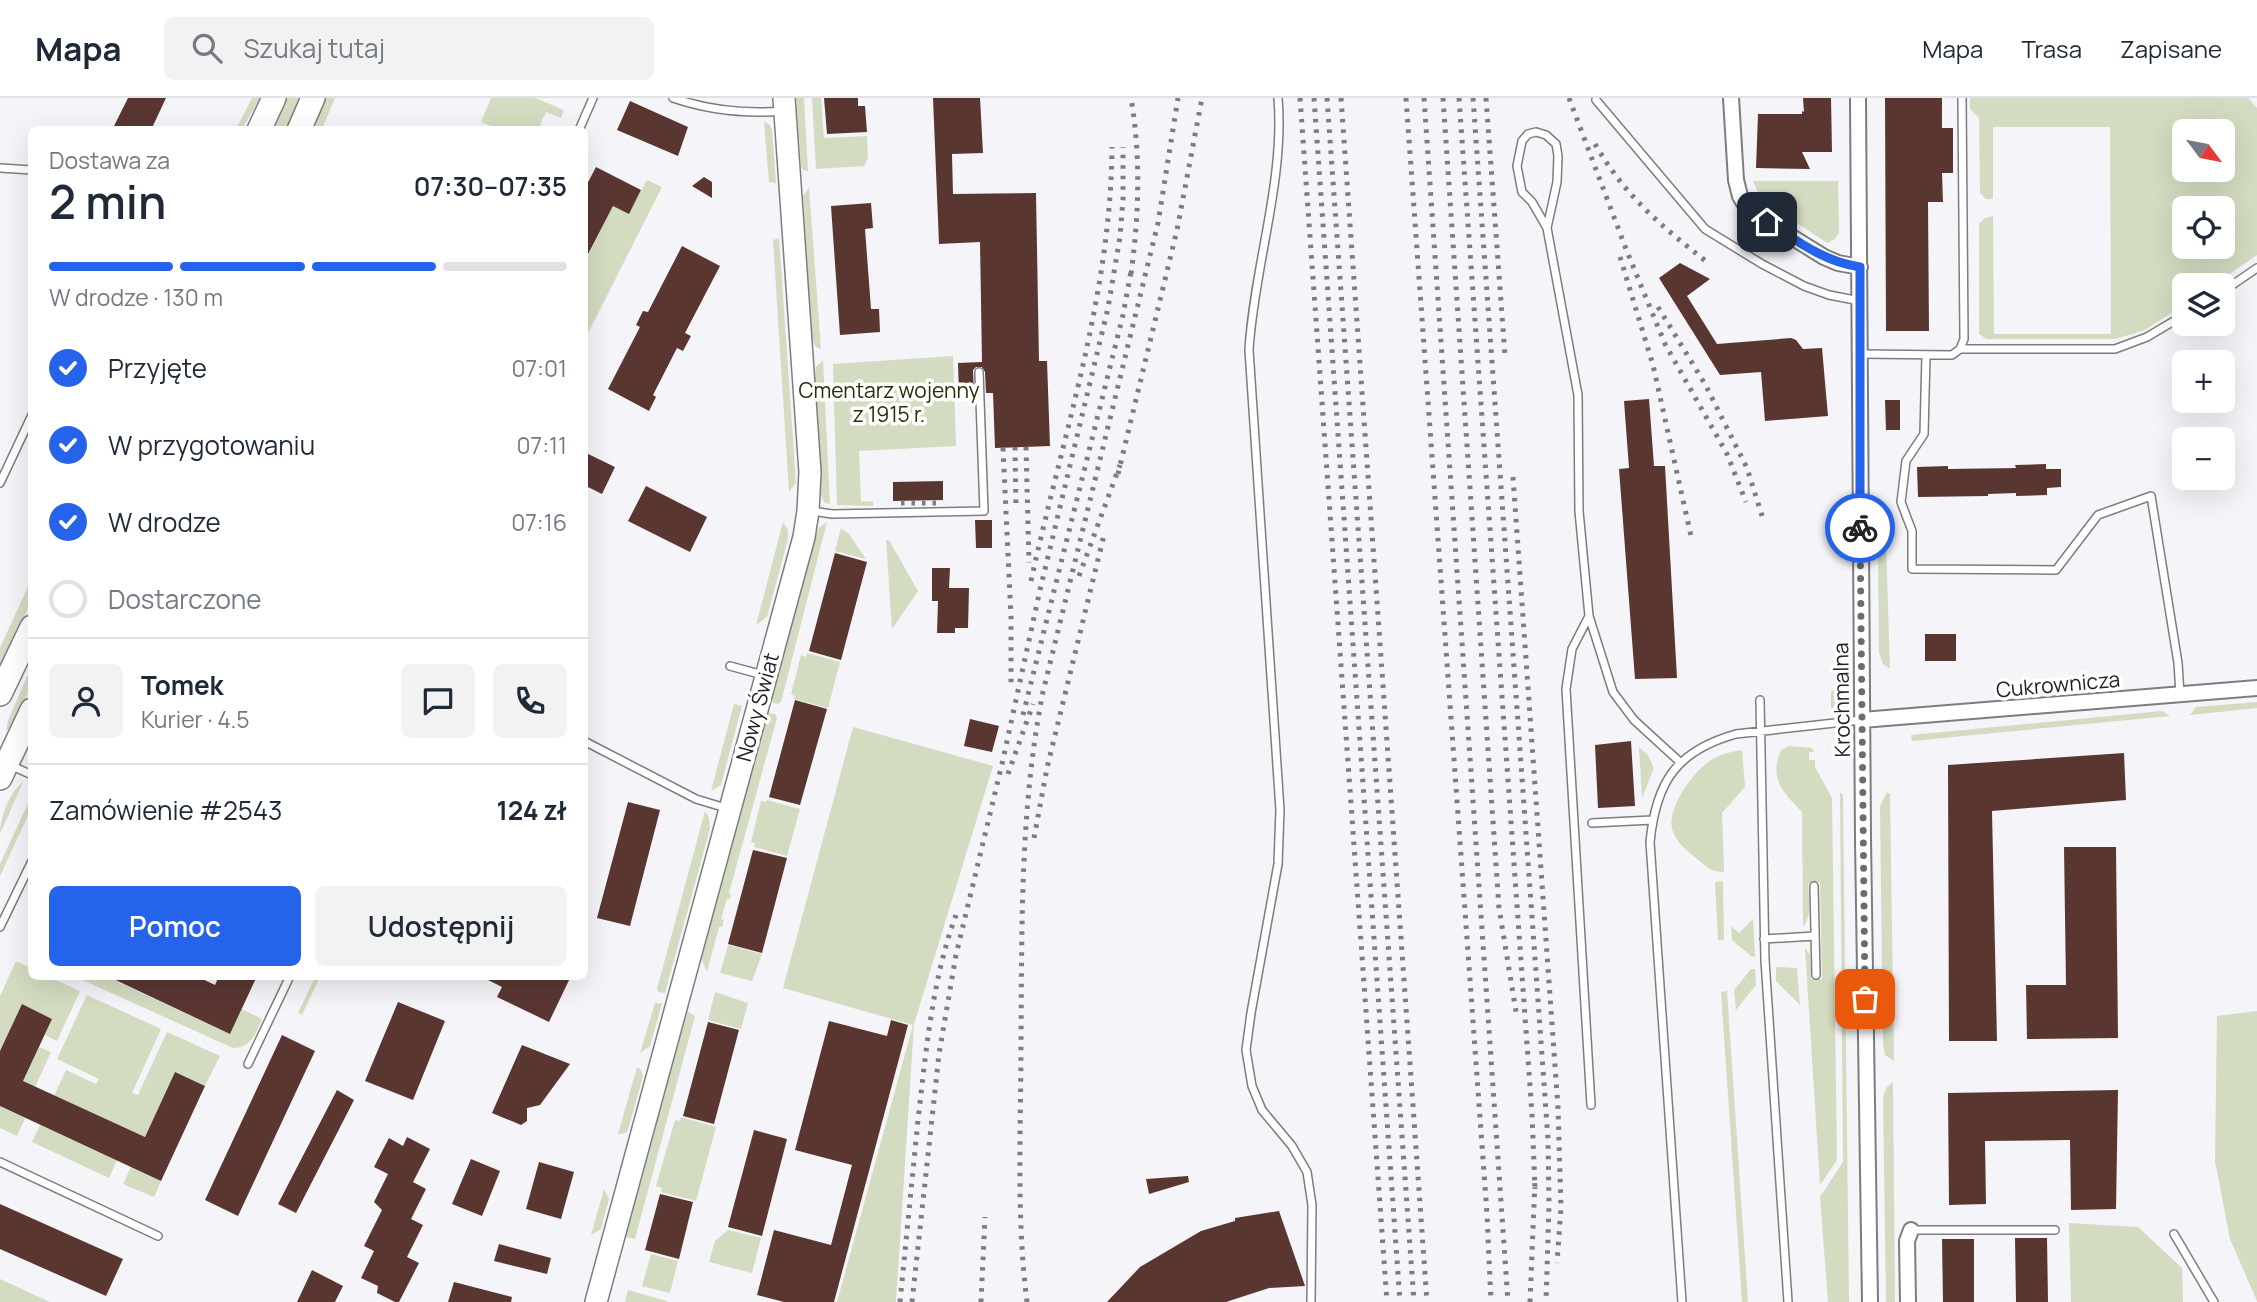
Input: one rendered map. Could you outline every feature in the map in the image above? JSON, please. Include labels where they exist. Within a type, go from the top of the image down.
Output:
[{"type":"main road","points":[[262,126],[274,98]]},
{"type":"main road","points":[[301,126],[313,98]]},
{"type":"main road","points":[[0,694],[28,634]]},
{"type":"main road","points":[[2,767],[28,718]]},
{"type":"street","points":[[1731,98],[1736,180],[1740,196],[1748,210],[1824,257],[1838,264],[1860,267]]},
{"type":"street","name":"Krochmalna","points":[[1858,98],[1862,720],[1870,1302]]},
{"type":"street","name":"Nowy Świat","points":[[596,1302],[804,537],[810,472],[784,105]]},
{"type":"street","name":"Cukrownicza","points":[[1862,720],[2257,688]]},
{"type":"street","points":[[1908,1302],[1906,1241],[1910,1230]]},
{"type":"lane","points":[[581,126],[593,98]]},
{"type":"lane","points":[[673,98],[693,105],[760,113],[784,105]]},
{"type":"lane","points":[[729,98],[731,110]]},
{"type":"lane","points":[[1278,98],[1280,116],[1276,167],[1252,309],[1249,350],[1280,810],[1278,864],[1246,1050],[1252,1086],[1262,1110],[1292,1146],[1307,1172],[1312,1205],[1311,1302]]},
{"type":"lane","points":[[1961,349],[1964,339],[1962,98]]},
{"type":"lane","points":[[1596,100],[1705,229],[1804,286],[1860,302]]},
{"type":"lane","points":[[1547,228],[1557,182],[1558,156],[1556,145],[1546,135],[1536,132],[1528,134],[1522,141],[1517,166],[1522,192],[1532,202],[1547,228],[1578,395],[1579,511],[1589,616],[1612,692],[1634,720],[1681,763]]},
{"type":"lane","points":[[0,168],[28,170]]},
{"type":"lane","points":[[2235,283],[2257,268]]},
{"type":"lane","points":[[1861,354],[1952,355],[1961,349],[2115,349],[2147,337],[2172,322]]},
{"type":"lane","points":[[1926,355],[1924,434],[1906,461],[1901,502],[1912,531],[1912,569],[2056,570],[2098,515],[2151,496],[2180,694]]},
{"type":"lane","points":[[808,511],[832,514],[984,511],[979,373]]},
{"type":"lane","points":[[0,483],[28,424]]},
{"type":"lane","points":[[1589,616],[1572,649],[1566,688],[1591,1105]]},
{"type":"lane","points":[[730,666],[766,676]]},
{"type":"lane","points":[[1760,701],[1764,939],[1788,1302]]},
{"type":"lane","points":[[1682,1302],[1650,842],[1658,797],[1664,784],[1681,763],[1706,744],[1736,734],[1862,720]]},
{"type":"lane","points":[[588,743],[696,799],[730,810]]},
{"type":"lane","points":[[2,767],[28,774]]},
{"type":"lane","points":[[1592,823],[1652,820]]},
{"type":"lane","points":[[0,928],[28,869]]},
{"type":"lane","points":[[1814,886],[1816,975]]},
{"type":"lane","points":[[1764,939],[1815,936]]},
{"type":"lane","points":[[248,1063],[288,980]]},
{"type":"lane","points":[[0,1163],[158,1236]]},
{"type":"lane","points":[[1910,1230],[2055,1230]]},
{"type":"lane","points":[[2174,1234],[2214,1302]]},
{"type":"green space","points":[[252,98],[260,98],[244,126],[238,126]]},
{"type":"green space","points":[[286,98],[303,98],[289,126],[273,126]]},
{"type":"green space","points":[[325,98],[335,98],[323,126],[315,126]]},
{"type":"green space","points":[[491,98],[535,98],[564,110],[561,118],[546,112],[539,126],[491,126],[481,122]]},
{"type":"green space","points":[[796,98],[804,98],[808,171],[803,170],[801,165]]},
{"type":"green space","points":[[812,98],[821,98],[824,138],[867,136],[868,158],[864,166],[816,169]]},
{"type":"green space","points":[[1970,98],[2248,98],[2257,108],[2257,255],[2231,273],[2172,273],[2172,313],[2143,331],[2115,339],[1986,339],[1979,334],[1979,224],[1985,218],[1993,216],[1994,334],[2111,334],[2110,127],[1993,127],[1993,199],[1986,199],[1980,193],[1979,118],[1970,109]]},
{"type":"green space","points":[[764,122],[770,125],[772,131],[776,183],[769,182]]},
{"type":"green space","points":[[647,180],[662,187],[588,333],[588,256],[613,206],[629,213]]},
{"type":"green space","points":[[1753,181],[1838,181],[1839,233],[1834,240],[1827,243],[1761,199]]},
{"type":"green space","points":[[809,188],[821,349],[816,347],[812,340],[803,196]]},
{"type":"green space","points":[[779,238],[796,483],[789,492],[773,240]]},
{"type":"green space","name":"Cmentarz wojenny z 1915 r.","points":[[953,356],[956,446],[859,451],[861,502],[873,501],[873,506],[837,505],[833,364]]},
{"type":"green space","points":[[823,360],[830,504],[825,503],[821,496],[815,379],[816,367]]},
{"type":"green space","points":[[783,522],[788,530],[788,539],[767,617],[756,625]]},
{"type":"green space","points":[[827,522],[781,702],[771,702],[816,535],[819,528]]},
{"type":"green space","points":[[841,528],[849,534],[866,559],[835,551]]},
{"type":"green space","points":[[886,540],[889,540],[918,591],[892,629]]},
{"type":"green space","points":[[1886,545],[1890,669],[1883,664],[1879,653],[1878,554],[1881,547]]},
{"type":"green space","points":[[28,587],[28,608],[0,669],[0,648]]},
{"type":"green space","points":[[807,653],[840,662],[828,708],[794,699],[795,696],[791,694],[801,655],[806,657]]},
{"type":"green space","points":[[28,674],[28,693],[14,724],[6,731]]},
{"type":"green space","points":[[1842,675],[1841,697],[1831,711],[1831,693]]},
{"type":"green space","points":[[2257,702],[2257,708],[2190,715],[2196,707]]},
{"type":"green space","points":[[734,704],[742,706],[721,785],[711,791]]},
{"type":"green space","points":[[2162,711],[2170,716],[1912,741],[1911,735]]},
{"type":"green space","points":[[768,713],[775,714],[777,718],[729,893],[730,899],[727,899],[721,919],[724,920],[722,927],[719,927],[707,972],[701,958]]},
{"type":"green space","points":[[853,727],[993,766],[914,1024],[896,1302],[837,1302],[913,1025],[783,988]]},
{"type":"green space","points":[[1789,746],[1812,748],[1814,752],[1809,752],[1809,760],[1815,760],[1815,767],[1832,798],[1837,1160],[1820,1185],[1805,948],[1810,955],[1811,979],[1822,979],[1820,882],[1808,883],[1809,911],[1803,926],[1802,812],[1784,792],[1776,769],[1781,750]]},
{"type":"green space","points":[[1639,747],[1648,755],[1654,768],[1642,798]]},
{"type":"green space","points":[[1742,750],[1745,787],[1722,813],[1724,872],[1715,871],[1689,852],[1676,838],[1672,829],[1674,810],[1683,790],[1704,765],[1718,756]]},
{"type":"green space","points":[[23,782],[0,834],[7,805]]},
{"type":"green space","points":[[1887,792],[1890,794],[1894,1061],[1885,1055],[1883,1045],[1880,806]]},
{"type":"green space","points":[[1840,793],[1843,795],[1849,1302],[1828,1302],[1820,1197],[1843,1162]]},
{"type":"green space","points":[[767,800],[800,809],[787,856],[754,847],[755,843],[751,842],[761,801]]},
{"type":"green space","points":[[28,803],[28,815],[0,876],[0,864]]},
{"type":"green space","points":[[705,811],[710,829],[665,993],[658,992],[657,989]]},
{"type":"green space","points":[[1723,881],[1724,940],[1718,940],[1715,882]]},
{"type":"green space","points":[[1753,919],[1755,957],[1732,940],[1731,926],[1739,933]]},
{"type":"green space","points":[[728,945],[762,954],[752,981],[720,973]]},
{"type":"green space","points":[[16,961],[28,967],[28,980],[56,980],[80,991],[57,1041],[45,1035],[52,1019],[22,1004],[0,1051],[0,996]]},
{"type":"green space","points":[[1776,967],[1797,968],[1800,1005],[1776,981]]},
{"type":"green space","points":[[1751,969],[1755,969],[1756,985],[1736,1010],[1734,990]]},
{"type":"green space","points":[[83,980],[113,980],[230,1034],[242,1009],[262,1019],[249,1043],[233,1048]]},
{"type":"green space","points":[[314,980],[319,980],[302,1015],[298,1013]]},
{"type":"green space","points":[[1727,991],[1748,1302],[1742,1302],[1721,992]]},
{"type":"green space","points":[[715,992],[748,1003],[741,1029],[708,1020]]},
{"type":"green space","points":[[87,995],[161,1029],[132,1093],[138,1095],[167,1032],[220,1056],[205,1086],[175,1072],[145,1137],[54,1096],[66,1070],[96,1084],[99,1079],[57,1059]]},
{"type":"green space","points":[[655,1003],[662,1004],[650,1046],[640,1053]]},
{"type":"green space","points":[[687,1011],[695,1016],[635,1239],[626,1237]]},
{"type":"green space","points":[[2257,1011],[2257,1301],[2230,1239],[2215,1161],[2217,1016]]},
{"type":"green space","points":[[39,1047],[51,1052],[35,1087],[23,1081]]},
{"type":"green space","points":[[637,1067],[643,1076],[628,1130],[618,1134]]},
{"type":"green space","points":[[1893,1082],[1895,1302],[1886,1302],[1883,1096]]},
{"type":"green space","points":[[0,1106],[25,1118],[17,1136],[0,1128]]},
{"type":"green space","points":[[681,1117],[716,1127],[696,1201],[661,1192],[662,1188],[656,1186],[675,1120],[680,1121]]},
{"type":"green space","points":[[40,1125],[117,1160],[109,1178],[32,1142]]},
{"type":"green space","points":[[131,1167],[161,1181],[154,1197],[123,1184]]},
{"type":"green space","points":[[604,1189],[609,1199],[601,1229],[591,1235]]},
{"type":"green space","points":[[2069,1223],[2138,1227],[2182,1268],[2183,1302],[2071,1302]]},
{"type":"green space","points":[[728,1230],[761,1238],[752,1273],[709,1262],[715,1241]]},
{"type":"green space","points":[[651,1254],[678,1261],[670,1293],[642,1286]]},
{"type":"green space","points":[[0,1279],[50,1302],[0,1302]]},
{"type":"green space","points":[[628,1290],[667,1301],[667,1302],[625,1302]]},
{"type":"building","points":[[128,98],[166,98],[153,126],[114,126]]},
{"type":"building","points":[[824,98],[858,98],[858,106],[865,106],[867,132],[827,134]]},
{"type":"building","points":[[933,98],[980,98],[983,153],[952,154],[953,194],[1036,193],[1039,361],[1047,361],[1050,446],[995,448],[993,393],[986,393],[985,372],[982,367],[973,370],[974,393],[959,394],[958,363],[982,362],[980,242],[939,244]]},
{"type":"building","points":[[1803,98],[1831,98],[1832,152],[1802,152],[1810,169],[1756,168],[1758,114],[1802,114]]},
{"type":"building","points":[[1885,98],[1942,98],[1942,128],[1953,128],[1953,173],[1942,173],[1943,202],[1928,202],[1929,331],[1886,331]]},
{"type":"building","points":[[630,101],[688,127],[678,156],[617,130]]},
{"type":"building","points":[[596,167],[641,190],[629,214],[613,206],[588,254],[588,182]]},
{"type":"building","points":[[704,177],[712,182],[712,198],[692,186]]},
{"type":"building","points":[[871,203],[873,228],[865,229],[871,309],[879,309],[880,332],[840,335],[831,206]]},
{"type":"building","points":[[682,246],[720,266],[685,333],[691,336],[683,351],[677,348],[653,395],[656,397],[649,411],[608,389],[640,327],[636,325],[643,311],[648,312]]},
{"type":"building","points":[[1680,263],[1710,279],[1687,296],[1717,344],[1791,338],[1803,349],[1822,348],[1828,416],[1765,421],[1761,372],[1720,375],[1659,278]]},
{"type":"building","points":[[1649,399],[1654,466],[1665,466],[1677,678],[1635,679],[1619,469],[1629,468],[1624,401]]},
{"type":"building","points":[[1885,400],[1900,400],[1900,430],[1886,430]]},
{"type":"building","points":[[588,454],[615,467],[602,494],[588,487]]},
{"type":"building","points":[[2046,464],[2046,469],[2061,469],[2061,487],[2047,488],[2047,495],[2016,496],[2016,493],[1918,497],[1917,467],[2016,468],[2015,465]]},
{"type":"building","points":[[943,481],[943,500],[893,501],[893,482]]},
{"type":"building","points":[[646,486],[707,517],[690,552],[628,521]]},
{"type":"building","points":[[975,520],[992,520],[992,548],[976,548]]},
{"type":"building","points":[[835,553],[867,562],[841,660],[809,651]]},
{"type":"building","points":[[932,568],[950,568],[949,588],[969,588],[968,628],[955,628],[955,633],[937,633],[938,601],[932,601]]},
{"type":"building","points":[[1925,634],[1956,634],[1956,661],[1925,661]]},
{"type":"building","points":[[795,700],[827,709],[800,805],[769,797]]},
{"type":"building","points":[[970,719],[999,726],[992,752],[964,746]]},
{"type":"building","points":[[1631,741],[1635,806],[1598,808],[1595,745]]},
{"type":"building","points":[[2124,753],[2126,800],[1992,811],[1997,1041],[1949,1041],[1948,765]]},
{"type":"building","points":[[628,802],[660,810],[630,926],[597,918]]},
{"type":"building","points":[[2064,847],[2116,847],[2118,1038],[2027,1039],[2026,985],[2066,985]]},
{"type":"building","points":[[753,850],[787,858],[762,953],[728,944]]},
{"type":"building","points":[[115,980],[204,980],[215,985],[217,980],[255,980],[230,1034]]},
{"type":"building","points":[[488,980],[569,980],[549,1022],[497,997],[502,987]]},
{"type":"building","points":[[398,1002],[445,1021],[413,1100],[365,1081]]},
{"type":"building","points":[[22,1004],[52,1019],[23,1081],[145,1137],[175,1072],[205,1086],[161,1181],[0,1106],[0,1051]]},
{"type":"building","points":[[891,1020],[908,1025],[834,1302],[784,1302],[757,1295],[774,1230],[831,1245],[852,1165],[795,1150],[829,1021],[887,1036]]},
{"type":"building","points":[[708,1022],[739,1030],[714,1124],[683,1116]]},
{"type":"building","points":[[282,1035],[315,1051],[238,1216],[205,1200]]},
{"type":"building","points":[[522,1045],[570,1064],[540,1105],[527,1108],[527,1121],[521,1125],[492,1113]]},
{"type":"building","points":[[337,1090],[354,1100],[296,1213],[278,1204]]},
{"type":"building","points":[[2118,1090],[2116,1209],[2071,1210],[2070,1140],[1985,1141],[1986,1204],[1949,1205],[1948,1093]]},
{"type":"building","points":[[754,1130],[787,1139],[762,1236],[728,1227]]},
{"type":"building","points":[[407,1137],[430,1149],[413,1182],[426,1189],[411,1219],[423,1225],[407,1257],[419,1263],[399,1302],[395,1302],[377,1293],[378,1286],[361,1278],[374,1251],[364,1246],[382,1210],[374,1202],[388,1174],[374,1167],[389,1138],[403,1146]]},
{"type":"building","points":[[471,1159],[500,1171],[482,1216],[452,1204]]},
{"type":"building","points":[[539,1162],[574,1172],[561,1219],[526,1209]]},
{"type":"building","points":[[1188,1176],[1189,1182],[1149,1194],[1146,1179]]},
{"type":"building","points":[[660,1194],[693,1202],[679,1259],[645,1250]]},
{"type":"building","points":[[0,1204],[123,1259],[106,1296],[0,1249]]},
{"type":"building","points":[[1279,1211],[1305,1286],[1269,1288],[1226,1302],[1107,1302],[1140,1267],[1201,1231],[1235,1221],[1235,1218]]},
{"type":"building","points":[[2015,1238],[2047,1238],[2048,1302],[2016,1302]]},
{"type":"building","points":[[1942,1239],[1974,1239],[1974,1302],[1943,1302]]},
{"type":"building","points":[[499,1244],[551,1258],[547,1274],[494,1261]]},
{"type":"building","points":[[312,1270],[343,1286],[335,1302],[297,1302]]},
{"type":"building","points":[[454,1282],[512,1297],[511,1302],[448,1302]]},
{"type":"railway","points":[[1131,98],[1138,186],[1131,274]]},
{"type":"railway","points":[[1027,1302],[1020,1205],[1022,910],[1026,822],[1035,735],[1043,692],[1158,223],[1178,98]]},
{"type":"railway","points":[[1118,474],[1177,230],[1202,98]]},
{"type":"railway","points":[[1300,98],[1387,1302]]},
{"type":"railway","points":[[1314,98],[1400,1302]]},
{"type":"railway","points":[[1327,98],[1414,1302]]},
{"type":"railway","points":[[1341,98],[1427,1302]]},
{"type":"railway","points":[[1406,98],[1487,1214],[1491,1302]]},
{"type":"railway","points":[[1424,98],[1508,1302]]},
{"type":"railway","points":[[1443,98],[1499,908],[1517,1018]]},
{"type":"railway","points":[[1459,98],[1532,1114],[1535,1189]]},
{"type":"railway","points":[[1473,98],[1548,1139],[1546,1302]]},
{"type":"railway","points":[[1486,98],[1505,356]]},
{"type":"railway","points":[[1569,98],[1665,344],[1727,454],[1746,502]]},
{"type":"railway","points":[[1595,144],[1619,179],[1645,209],[1707,262]]},
{"type":"railway","points":[[1031,581],[1094,312],[1110,202],[1112,147]]},
{"type":"railway","points":[[912,1302],[939,1054],[956,955],[1108,308],[1120,237],[1123,147]]},
{"type":"railway","points":[[1620,257],[1653,365],[1691,536]]},
{"type":"railway","points":[[1023,715],[1123,315],[1132,266]]},
{"type":"railway","points":[[1658,307],[1705,384],[1747,468],[1763,519]]},
{"type":"railway","points":[[1015,447],[1016,509]]},
{"type":"railway","points":[[1026,447],[1029,563]]},
{"type":"railway","points":[[1003,448],[1011,617],[1011,688]]},
{"type":"railway","points":[[1079,576],[1120,465]]},
{"type":"railway","points":[[1513,477],[1558,1108],[1561,1208],[1557,1263]]},
{"type":"railway","points":[[901,503],[942,503]]},
{"type":"railway","points":[[1034,838],[1047,768],[1104,535]]},
{"type":"railway","points":[[1008,774],[1033,704]]},
{"type":"railway","points":[[900,1302],[927,1042],[941,965],[956,915]]},
{"type":"railway","points":[[1530,1302],[1535,1181]]},
{"type":"railway","points":[[981,1302],[985,1217]]},
{"type":"way so far","points":[[1860,528],[1865,999]]},
{"type":"route","points":[[1767,222],[1838,264],[1860,267],[1860,528]]}]
